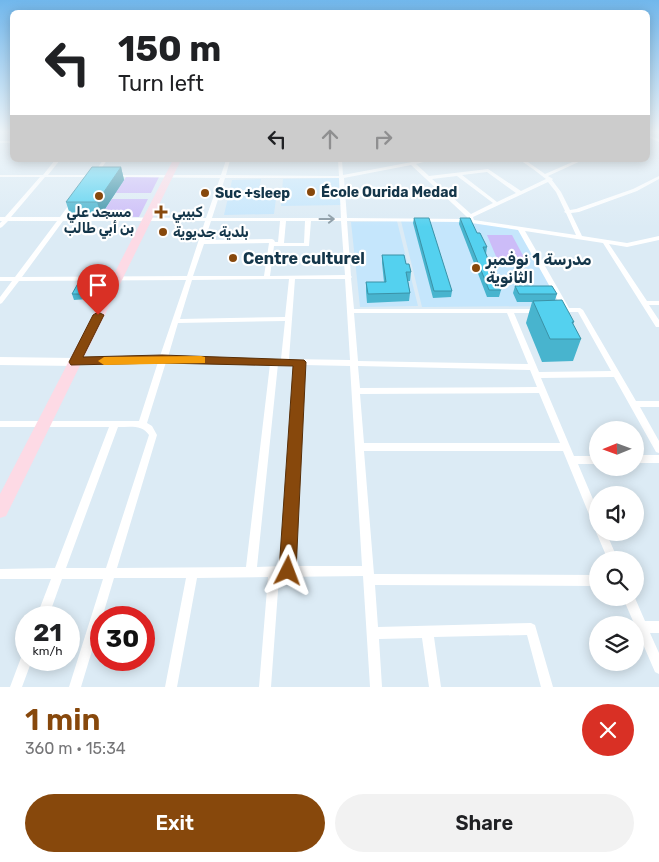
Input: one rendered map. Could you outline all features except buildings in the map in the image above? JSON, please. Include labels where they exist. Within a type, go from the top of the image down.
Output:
[{"type":"main road","points":[[0,511],[106,299],[112,278],[148,219],[176,163]]},
{"type":"main road","points":[[0,361],[75,362]]},
{"type":"street","points":[[2,222],[56,163]]},
{"type":"street","points":[[88,183],[103,163]]},
{"type":"street","points":[[142,424],[227,163]]},
{"type":"street","points":[[340,163],[376,687]]},
{"type":"street","points":[[0,176],[341,177],[412,163]]},
{"type":"street","points":[[412,163],[470,219]]},
{"type":"street","points":[[527,163],[549,177],[557,187],[578,236]]},
{"type":"street","points":[[470,219],[574,163]]},
{"type":"street","points":[[428,178],[488,170],[520,193]]},
{"type":"street","points":[[458,174],[497,204]]},
{"type":"street","points":[[567,212],[578,211],[635,190],[659,177]]},
{"type":"street","points":[[0,302],[78,197]]},
{"type":"street","points":[[2,222],[61,219],[470,219],[627,245],[658,240]]},
{"type":"street","points":[[281,244],[283,219]]},
{"type":"street","points":[[201,242],[272,241],[272,244],[307,245],[308,219]]},
{"type":"street","points":[[520,228],[567,310]]},
{"type":"street","points":[[605,242],[659,325]]},
{"type":"street","points":[[267,278],[272,244]]},
{"type":"street","points":[[285,362],[292,277]]},
{"type":"street","points":[[0,279],[349,277]]},
{"type":"street","points":[[644,303],[659,303]]},
{"type":"street","points":[[351,312],[580,310],[659,449]]},
{"type":"street","points":[[510,312],[589,503]]},
{"type":"street","points":[[175,320],[288,319]]},
{"type":"street","points":[[75,362],[162,359],[355,363],[617,374]]},
{"type":"street","points":[[251,572],[274,362]]},
{"type":"street","points":[[288,571],[300,362]]},
{"type":"street","points":[[357,391],[542,390]]},
{"type":"street","points":[[634,404],[659,404]]},
{"type":"street","points":[[0,424],[142,424],[149,428],[153,435],[75,687]]},
{"type":"street","points":[[47,606],[115,424]]},
{"type":"street","points":[[360,447],[565,447]]},
{"type":"street","points":[[644,459],[659,458]]},
{"type":"street","points":[[571,460],[589,460]]},
{"type":"street","points":[[0,574],[288,571],[589,581]]},
{"type":"street","points":[[171,687],[193,572]]},
{"type":"street","points":[[265,687],[274,572]]},
{"type":"street","points":[[644,627],[659,627]]},
{"type":"street","points":[[373,633],[531,629],[546,687]]},
{"type":"street","points":[[427,632],[435,687]]},
{"type":"street","points":[[644,632],[659,668]]},
{"type":"street","points":[[16,687],[22,671]]},
{"type":"shaded area","points":[[126,177],[159,177],[151,193],[115,193]]},
{"type":"shaded area","name":"École Ourida Medad","points":[[339,178],[342,205],[281,206],[283,179]]},
{"type":"shaded area","points":[[261,179],[259,191],[277,191],[274,214],[224,215],[232,180]]},
{"type":"shaded area","points":[[112,199],[148,199],[139,217],[100,216]]},
{"type":"shaded area","points":[[397,221],[418,306],[360,307],[351,222]]},
{"type":"shaded area","name":"مدرسة 1 نوفمبر الثانوية","points":[[401,221],[458,221],[519,229],[560,306],[422,307]]},
{"type":"shaded area","points":[[487,235],[512,235],[526,261],[498,261]]},
{"type":"slow traffic","points":[[104,361],[201,360]]},
{"type":"place","name":"École Ourida Medad","points":[[311,192]]},
{"type":"place","name":"Suc +sleep","points":[[205,193]]},
{"type":"place","name":"مسجد علي بن أبي طالب","points":[[99,196]]},
{"type":"place","name":"كبيبي","points":[[161,212]]},
{"type":"place","name":"بلدية جديوية","points":[[163,232]]},
{"type":"place","name":"Centre culturel","points":[[233,258]]},
{"type":"place","name":"مدرسة 1 نوفمبر الثانوية","points":[[476,268]]},
{"type":"route","points":[[98,315],[75,362],[162,359],[300,362],[288,571]]}]
